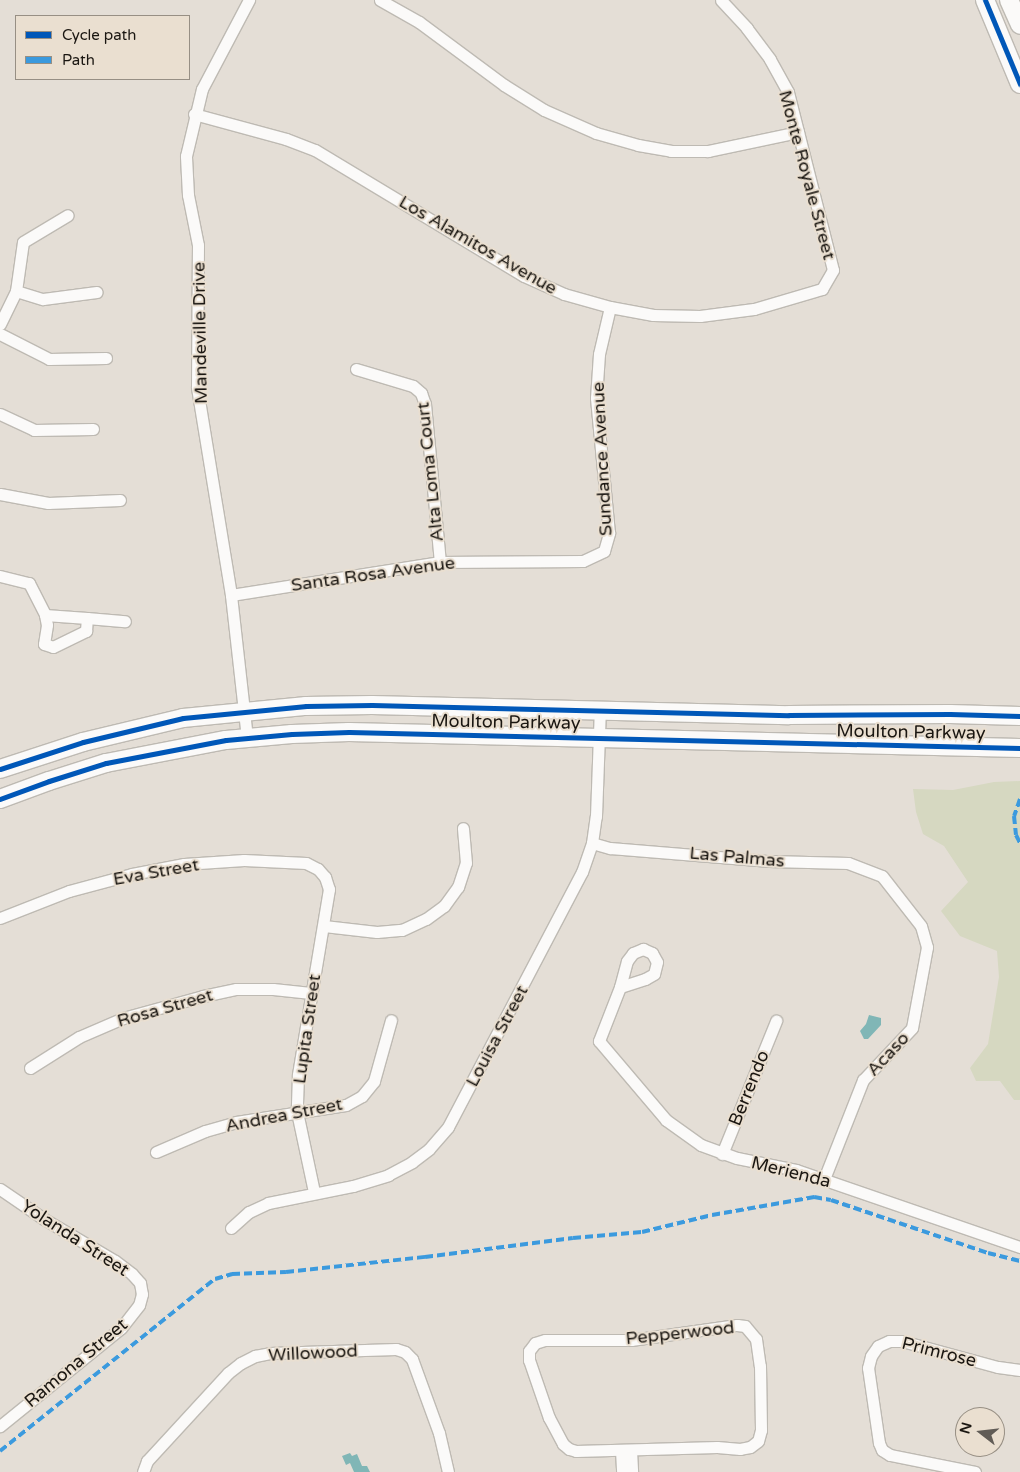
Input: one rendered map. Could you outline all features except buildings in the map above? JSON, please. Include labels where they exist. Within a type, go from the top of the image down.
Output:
[{"type":"main road","points":[[985,0],[1020,84]]},
{"type":"main road","points":[[1010,0],[1020,25]]},
{"type":"main road","name":"Moulton Parkway","points":[[0,769],[58,749],[183,718],[306,706],[372,705],[789,714],[1020,716]]},
{"type":"main road","name":"Moulton Parkway","points":[[0,800],[49,781],[106,763],[164,751],[247,738],[349,732],[1020,748]]},
{"type":"street","name":"Mandeville Drive","points":[[247,738],[231,595],[197,387],[198,245],[188,195],[186,156],[194,114],[202,89],[214,63],[250,0]]},
{"type":"street","points":[[380,0],[396,3],[504,85],[544,110],[596,133],[638,145],[671,151],[699,151],[798,132]]},
{"type":"street","name":"Monte Royale Street","points":[[721,0],[747,28],[770,59],[788,92],[833,270],[829,279]]},
{"type":"street","name":"Los Alamitos Avenue","points":[[194,114],[286,139],[315,150],[524,276],[564,294],[610,306],[653,315],[700,316],[754,309],[812,293],[822,288],[829,279]]},
{"type":"street","points":[[0,324],[16,291],[23,242],[68,215]]},
{"type":"street","points":[[16,291],[43,299],[97,292]]},
{"type":"street","name":"Sundance Avenue","points":[[604,551],[609,534],[596,398],[599,354],[610,306]]},
{"type":"street","points":[[0,334],[49,360],[106,358]]},
{"type":"street","name":"Alta Loma Court","points":[[356,369],[413,386],[421,393],[425,404],[440,562]]},
{"type":"street","points":[[0,414],[34,430],[93,429]]},
{"type":"street","points":[[0,494],[48,503],[120,500]]},
{"type":"street","name":"Santa Rosa Avenue","points":[[231,595],[440,562],[584,561],[604,551]]},
{"type":"street","points":[[0,576],[29,584],[45,615],[47,625],[44,644],[53,646],[86,631],[86,618]]},
{"type":"street","points":[[45,615],[125,621]]},
{"type":"street","name":"Louisa Street","points":[[231,1228],[249,1212],[268,1203],[314,1192],[353,1186],[388,1176],[423,1153],[448,1127],[582,872],[592,843],[596,816],[600,709]]},
{"type":"street","points":[[324,926],[377,932],[402,930],[426,919],[444,906],[458,887],[466,863],[463,828]]},
{"type":"street","name":"Las Palmas","points":[[592,843],[610,848],[769,861],[848,864],[882,876]]},
{"type":"street","name":"Eva Street","points":[[0,918],[69,891],[132,874],[184,864],[244,860],[306,863],[318,869]]},
{"type":"street","name":"Lupita Street","points":[[314,1192],[297,1112],[298,1074],[329,889],[325,877],[318,869]]},
{"type":"street","name":"Acaso","points":[[824,1179],[863,1080],[909,1033],[914,1023],[927,947],[926,937],[922,926],[882,876]]},
{"type":"street","name":"Merienda","points":[[620,987],[599,1041],[666,1120],[701,1145],[722,1154],[796,1170],[1020,1247]]},
{"type":"street","name":"Rosa Street","points":[[30,1068],[79,1037],[123,1018],[203,996],[236,989],[273,989],[311,994]]},
{"type":"street","name":"Andrea Street","points":[[156,1152],[205,1131],[236,1122],[346,1104],[362,1096],[374,1081],[390,1020]]},
{"type":"street","name":"Berrendo","points":[[722,1154],[776,1021]]},
{"type":"street","name":"Yolanda Street","points":[[0,1189],[44,1219],[115,1261],[140,1283],[142,1294]]},
{"type":"street","name":"Ramona Street","points":[[0,1426],[121,1328],[139,1305],[142,1294]]},
{"type":"street","name":"Pepperwood","points":[[737,1326],[745,1326],[752,1331],[756,1339],[760,1366],[762,1430],[758,1441],[750,1447],[740,1449],[717,1447],[626,1450],[576,1451],[569,1449],[563,1444],[549,1418],[529,1360],[529,1351],[535,1343],[545,1340],[631,1340],[737,1326]]},
{"type":"street","name":"Primrose","points":[[975,1472],[945,1469],[890,1455],[882,1450],[879,1443],[868,1368],[871,1356],[878,1346],[889,1341],[902,1341],[998,1367],[1020,1370]]},
{"type":"street","name":"Willowood","points":[[143,1472],[147,1461],[228,1372],[255,1356],[270,1353],[396,1349],[405,1352],[412,1360],[439,1433],[448,1472]]},
{"type":"street","points":[[622,1472],[626,1450]]},
{"type":"street","points":[[626,1450],[632,1472]]},
{"type":"green space","points":[[1020,781],[1020,1100],[1014,1100],[1000,1081],[976,1081],[970,1068],[988,1044],[999,977],[997,951],[960,936],[941,911],[968,882],[944,846],[923,834],[916,812],[913,789],[953,790],[994,782]]},
{"type":"water","points":[[869,1015],[881,1018],[881,1025],[868,1039],[864,1039],[860,1031],[866,1024]]},
{"type":"water","points":[[350,1453],[352,1456],[357,1454],[362,1466],[367,1466],[370,1472],[354,1472],[350,1463],[346,1465],[342,1456]]},
{"type":"marked path","points":[[1020,799],[1014,816],[1016,835],[1020,843]]},
{"type":"marked path","points":[[0,1451],[215,1279],[232,1274],[286,1272],[573,1238],[642,1232],[712,1215],[814,1197],[831,1200],[988,1253],[1020,1261]]},
{"type":"cycle path","points":[[985,0],[1020,84]]},
{"type":"cycle path","points":[[0,769],[83,742],[183,718],[306,706],[372,705],[789,715],[950,714],[1020,716]]},
{"type":"cycle path","points":[[0,799],[106,763],[226,740],[292,734],[349,732],[1020,748]]}]
